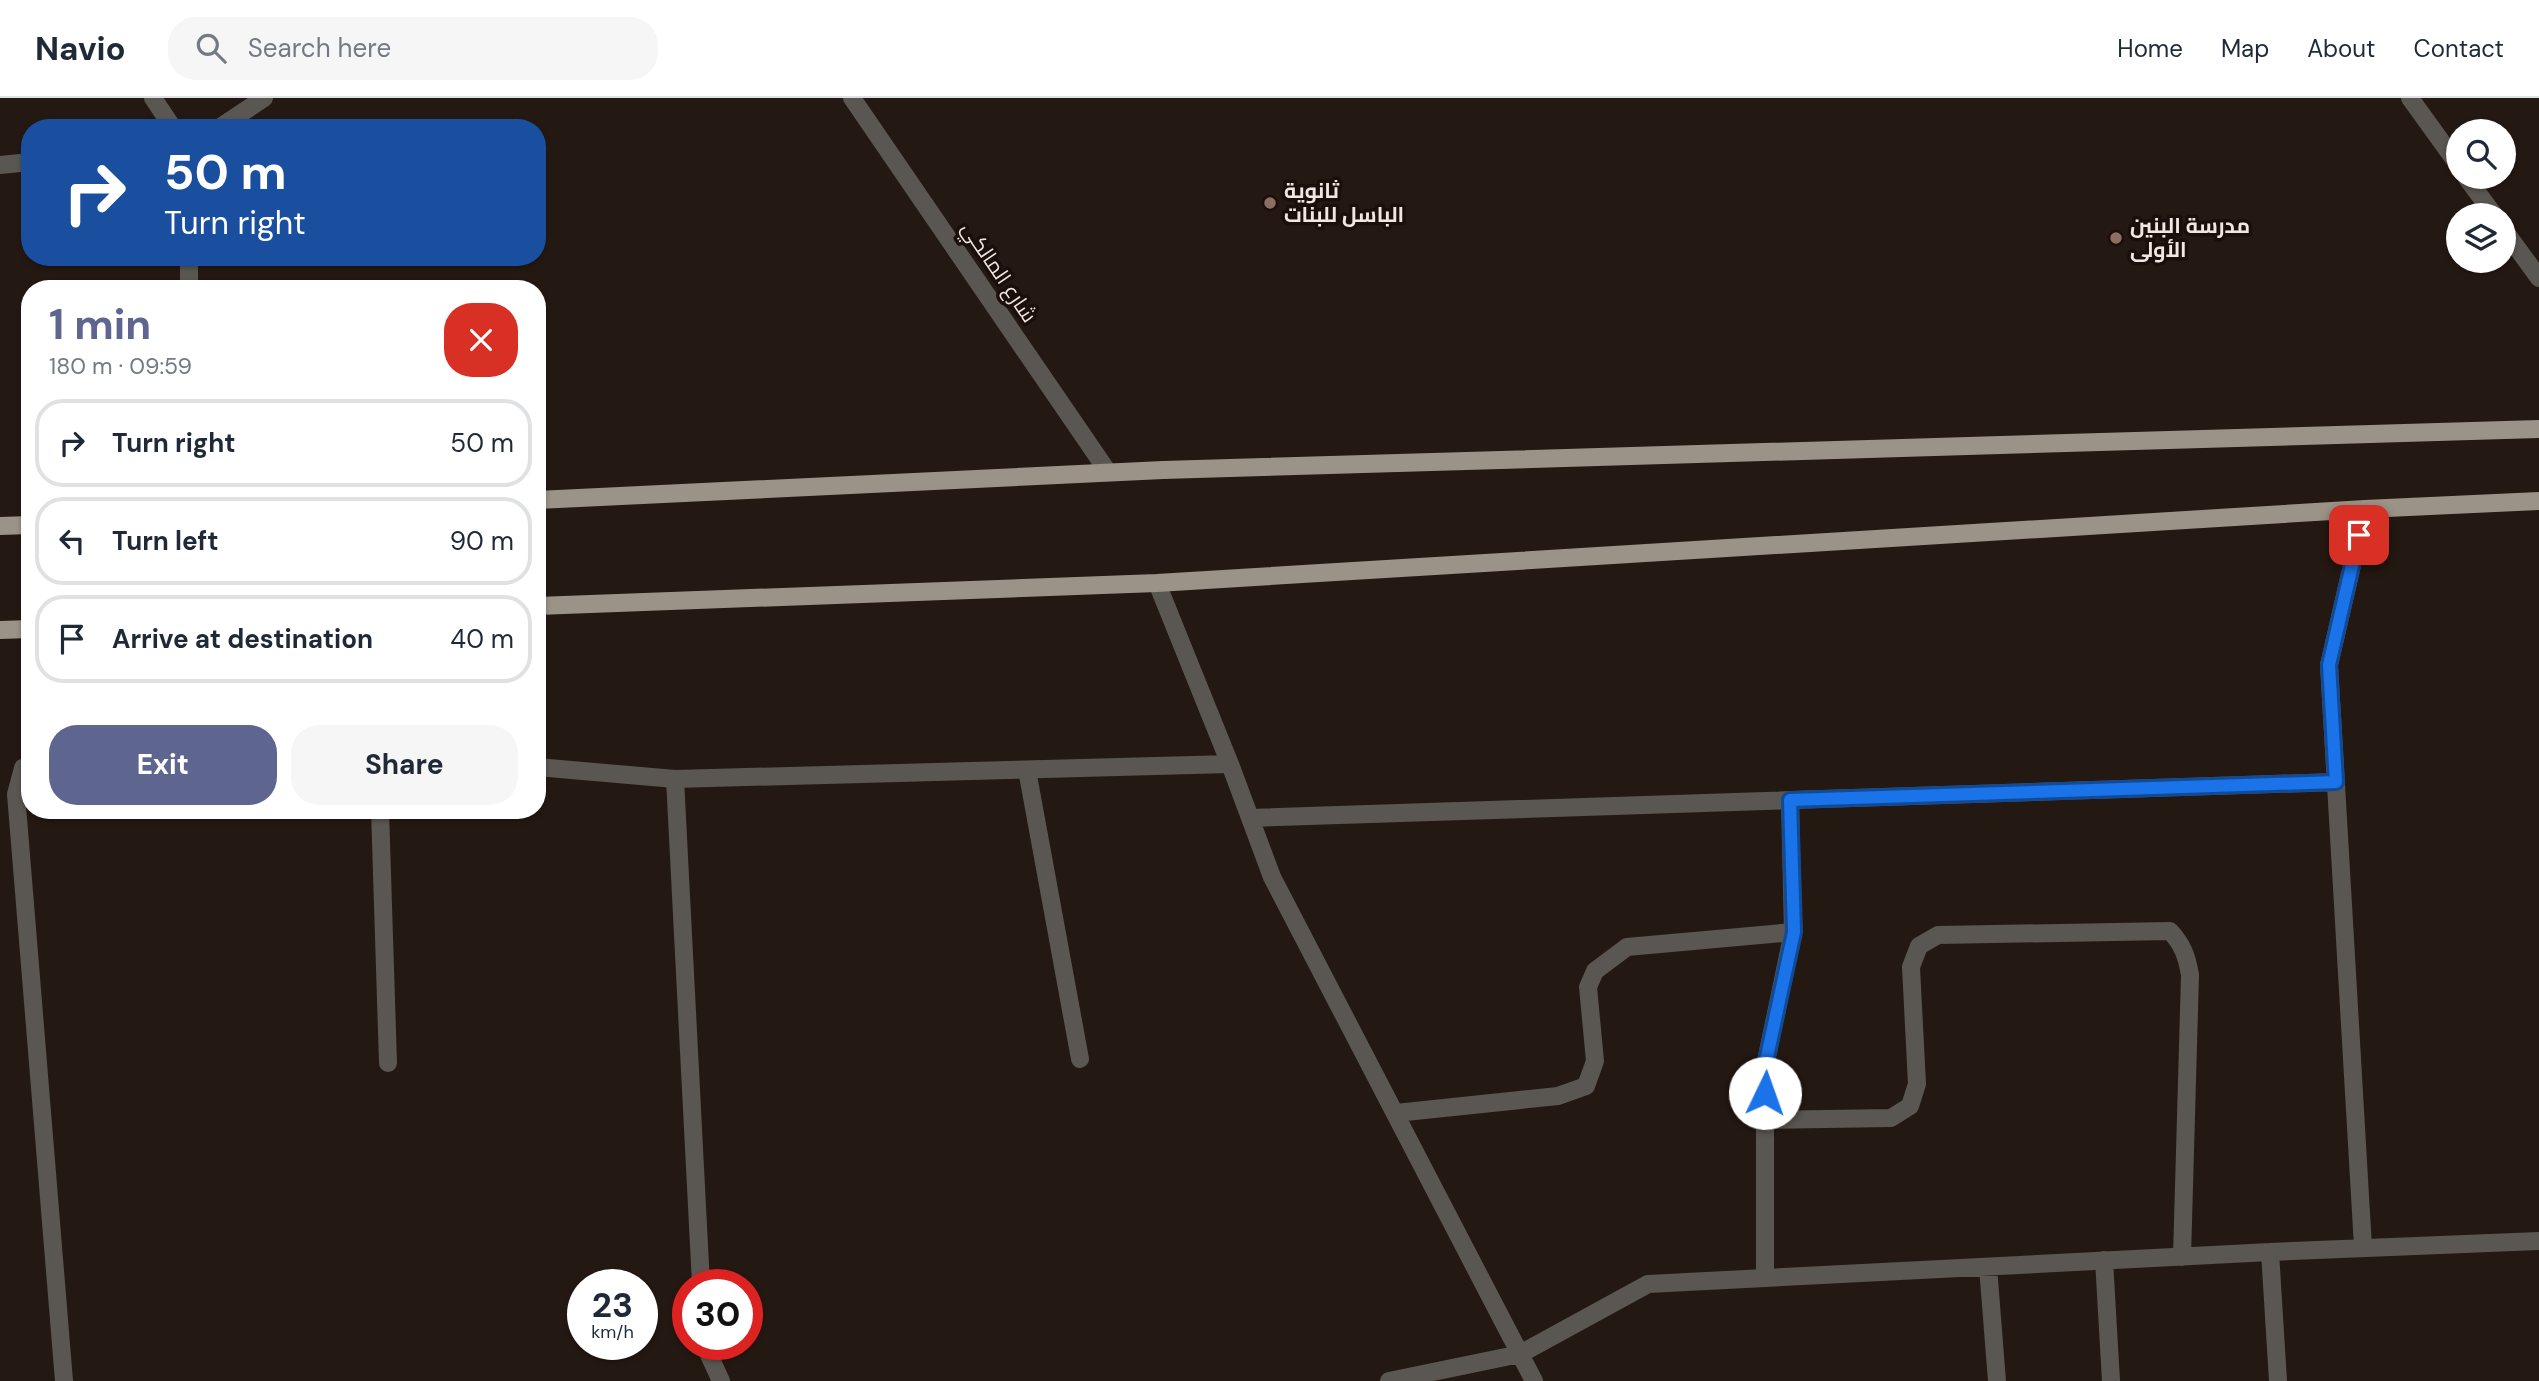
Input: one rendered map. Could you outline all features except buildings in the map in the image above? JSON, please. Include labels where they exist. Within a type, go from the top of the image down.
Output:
[{"type":"main road","points":[[546,500],[1108,472],[2539,429]]},
{"type":"main road","points":[[546,606],[1157,583],[2365,509],[2539,501]]},
{"type":"main road","points":[[0,526],[21,525]]},
{"type":"main road","points":[[0,631],[21,630]]},
{"type":"street","points":[[153,98],[167,119]]},
{"type":"street","points":[[232,119],[264,98]]},
{"type":"street","name":"شارع المالكي","points":[[852,98],[1108,472]]},
{"type":"street","points":[[2410,98],[2446,148]]},
{"type":"street","points":[[0,165],[21,163]]},
{"type":"street","points":[[2516,246],[2539,278]]},
{"type":"street","points":[[2363,1247],[2329,665],[2365,509]]},
{"type":"street","points":[[1157,583],[1272,877],[1534,1381]]},
{"type":"street","points":[[546,768],[675,779],[1230,764]]},
{"type":"street","points":[[1027,769],[1080,1059]]},
{"type":"street","points":[[21,775],[16,794],[64,1381]]},
{"type":"street","points":[[675,779],[700,1269]]},
{"type":"street","points":[[1251,818],[2336,782]]},
{"type":"street","points":[[1765,1278],[1765,1066],[1794,932],[1790,800]]},
{"type":"street","points":[[380,819],[388,1063]]},
{"type":"street","points":[[1765,1121],[1891,1118],[1910,1106],[1917,1084],[1911,967],[1919,946],[1938,935],[2170,931],[2179,941],[2187,958],[2190,975],[2182,1256]]},
{"type":"street","points":[[1396,1113],[1558,1096],[1586,1086],[1595,1061],[1588,987],[1595,971],[1627,947],[1794,932]]},
{"type":"street","points":[[1389,1381],[1520,1354],[1648,1284],[2270,1251],[2539,1241]]},
{"type":"street","points":[[2270,1251],[2278,1381]]},
{"type":"street","points":[[2104,1260],[2111,1381]]},
{"type":"street","points":[[1988,1266],[1997,1381]]},
{"type":"street","points":[[711,1360],[721,1381]]},
{"type":"place","name":"ثانوية الباسل للبنات","points":[[1270,203]]},
{"type":"place","name":"مدرسة البنين الأولى","points":[[2116,238]]},
{"type":"route","points":[[1765,1093],[1765,1066],[1794,932],[1790,800],[2336,782],[2329,665],[2359,535]]}]
